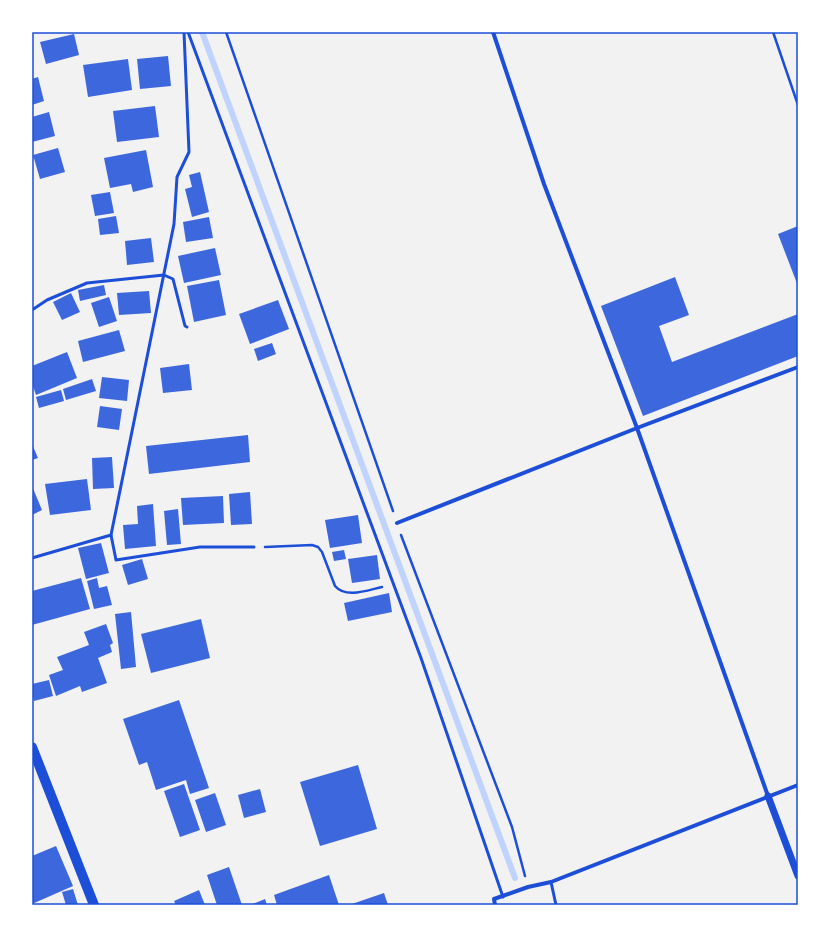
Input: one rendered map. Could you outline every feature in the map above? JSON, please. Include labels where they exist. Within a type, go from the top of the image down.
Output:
[{"type":"main road","points":[[32,747],[36,767],[94,905]]},
{"type":"street","points":[[493,32],[544,184],[637,428],[798,876]]},
{"type":"street","points":[[397,523],[637,428],[798,368]]},
{"type":"street","points":[[495,905],[494,900],[528,887],[551,882],[798,785]]},
{"type":"lane","points":[[184,32],[189,152],[177,177],[174,224],[111,534],[116,560],[200,547],[254,547]]},
{"type":"lane","points":[[188,32],[421,658],[503,897]]},
{"type":"lane","points":[[32,310],[47,300],[87,283],[164,275],[172,280],[185,326],[187,327]]},
{"type":"lane","points":[[32,558],[111,534]]},
{"type":"lane","points":[[551,882],[556,905]]},
{"type":"path","points":[[226,32],[397,523],[512,827],[528,887]]},
{"type":"path","points":[[773,32],[798,105]]},
{"type":"path","points":[[254,547],[312,545],[318,547],[322,552],[335,586],[338,590],[345,592],[352,593],[394,584]]},
{"type":"building","points":[[74,34],[79,55],[46,64],[40,42]]},
{"type":"building","points":[[168,56],[171,86],[140,89],[137,59]]},
{"type":"building","points":[[128,59],[132,90],[88,97],[83,65]]},
{"type":"building","points":[[38,77],[44,101],[32,105],[32,79]]},
{"type":"building","points":[[155,106],[159,137],[117,142],[113,111]]},
{"type":"building","points":[[49,112],[55,136],[32,142],[32,117]]},
{"type":"building","points":[[58,148],[65,172],[40,179],[33,155]]},
{"type":"building","points":[[146,150],[153,187],[133,192],[131,184],[110,188],[104,158]]},
{"type":"building","points":[[200,172],[209,212],[192,217],[185,189],[192,187],[189,175]]},
{"type":"building","points":[[110,192],[114,213],[95,216],[91,195]]},
{"type":"building","points":[[116,216],[119,233],[100,235],[98,219]]},
{"type":"building","points":[[209,217],[213,238],[186,242],[183,222]]},
{"type":"building","points":[[798,226],[798,286],[778,234]]},
{"type":"building","points":[[151,238],[154,262],[127,265],[125,241]]},
{"type":"building","points":[[215,248],[221,275],[184,283],[178,256]]},
{"type":"building","points":[[675,277],[689,315],[659,326],[672,362],[798,314],[798,356],[643,416],[601,306]]},
{"type":"building","points":[[219,280],[226,315],[194,322],[187,286]]},
{"type":"building","points":[[104,285],[106,295],[80,301],[78,290]]},
{"type":"building","points":[[149,291],[151,313],[119,315],[117,293]]},
{"type":"building","points":[[71,293],[80,312],[62,320],[53,302]]},
{"type":"building","points":[[109,297],[117,321],[99,327],[91,303]]},
{"type":"building","points":[[278,300],[289,329],[250,344],[239,314]]},
{"type":"building","points":[[119,330],[125,351],[83,362],[78,341]]},
{"type":"building","points":[[272,343],[276,354],[258,361],[254,349]]},
{"type":"building","points":[[67,352],[77,378],[36,395],[32,383],[32,366]]},
{"type":"building","points":[[189,364],[192,390],[163,393],[160,368]]},
{"type":"building","points":[[102,377],[129,380],[127,401],[99,398]]},
{"type":"building","points":[[92,379],[96,391],[66,400],[63,389]]},
{"type":"building","points":[[61,390],[64,401],[39,408],[36,397]]},
{"type":"building","points":[[100,406],[122,409],[119,430],[97,427]]},
{"type":"building","points":[[248,435],[250,462],[149,474],[146,446]]},
{"type":"building","points":[[32,444],[38,458],[32,460]]},
{"type":"building","points":[[112,457],[114,488],[93,489],[92,458]]},
{"type":"building","points":[[87,479],[91,510],[50,515],[45,484]]},
{"type":"building","points":[[32,486],[42,510],[32,515]]},
{"type":"building","points":[[250,492],[252,524],[231,525],[229,494]]},
{"type":"building","points":[[223,496],[224,523],[183,525],[181,498]]},
{"type":"building","points":[[153,504],[156,546],[125,549],[123,525],[138,524],[137,506]]},
{"type":"building","points":[[178,509],[181,544],[167,545],[164,511]]},
{"type":"building","points":[[358,515],[362,543],[330,548],[325,520]]},
{"type":"building","points":[[101,543],[109,573],[86,579],[78,548]]},
{"type":"building","points":[[344,550],[346,559],[334,561],[332,552]]},
{"type":"building","points":[[377,555],[380,579],[352,583],[348,559]]},
{"type":"building","points":[[142,559],[148,579],[128,585],[122,565]]},
{"type":"building","points":[[81,578],[90,609],[32,625],[32,591]]},
{"type":"building","points":[[97,578],[99,588],[107,586],[112,605],[94,609],[87,581]]},
{"type":"building","points":[[389,593],[392,612],[348,621],[344,603]]},
{"type":"building","points":[[131,612],[136,667],[121,669],[115,614]]},
{"type":"building","points":[[201,619],[210,658],[151,673],[141,634]]},
{"type":"building","points":[[106,624],[113,643],[110,645],[112,652],[98,658],[107,683],[82,692],[80,686],[56,696],[49,675],[63,670],[57,657],[89,645],[84,632]]},
{"type":"building","points":[[49,680],[53,696],[34,701],[32,684]]},
{"type":"building","points":[[179,700],[209,788],[190,794],[186,780],[156,790],[147,762],[139,765],[123,719]]},
{"type":"building","points":[[358,765],[377,829],[320,846],[300,782]]},
{"type":"building","points":[[184,784],[200,830],[180,837],[164,791]]},
{"type":"building","points":[[260,789],[266,812],[244,818],[238,795]]},
{"type":"building","points":[[215,793],[226,825],[206,832],[195,800]]},
{"type":"building","points":[[56,846],[73,886],[32,904],[32,856]]},
{"type":"building","points":[[229,867],[242,905],[217,905],[207,875]]},
{"type":"building","points":[[329,875],[339,905],[277,905],[274,895]]},
{"type":"building","points":[[73,889],[78,905],[66,905],[62,892]]},
{"type":"building","points":[[199,890],[205,905],[176,905],[174,901]]},
{"type":"building","points":[[384,893],[388,905],[349,905]]},
{"type":"building","points":[[265,899],[267,905],[250,905]]},
{"type":"waterway","points":[[202,32],[515,878]]}]
